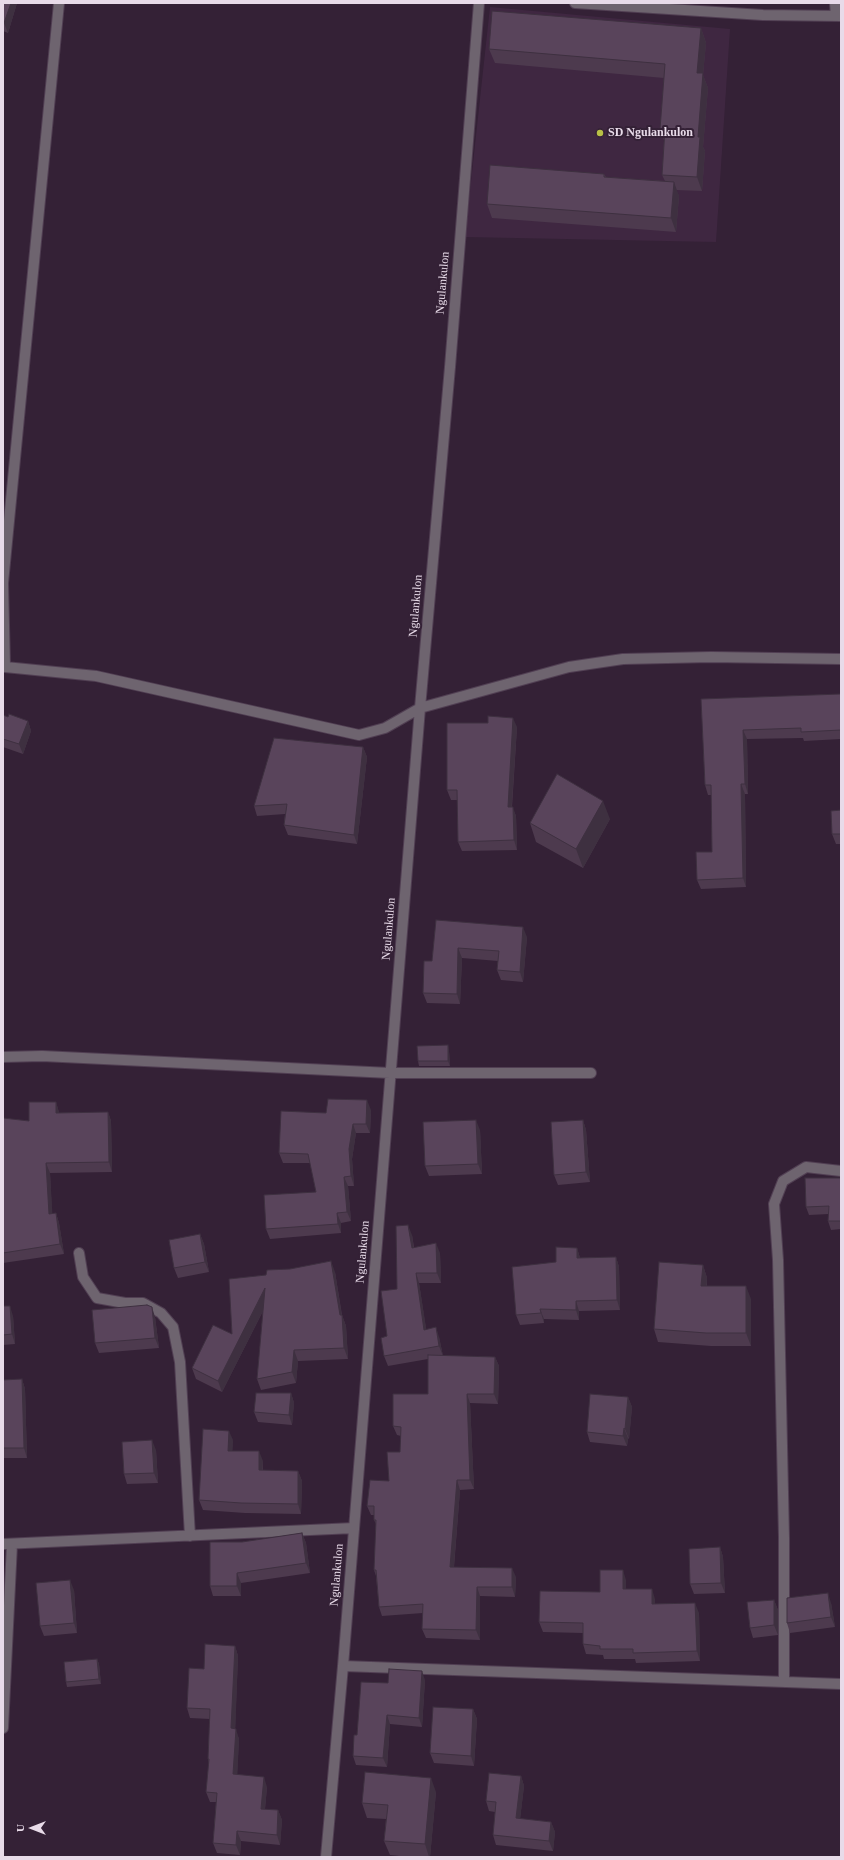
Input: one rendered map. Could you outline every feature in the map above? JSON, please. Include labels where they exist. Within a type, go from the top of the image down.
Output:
[{"type":"street","points":[[59,3],[3,583],[5,667],[96,676],[359,735],[385,728],[420,708],[569,667],[622,659],[711,657],[841,659]]},
{"type":"street","name":"Ngulankulon","points":[[326,1857],[343,1666],[390,1073],[479,3]]},
{"type":"street","points":[[575,3],[763,15],[838,16],[835,3]]},
{"type":"street","points":[[3,1057],[50,1056],[390,1073],[591,1073]]},
{"type":"street","points":[[784,1682],[784,1538],[778,1260],[774,1204],[783,1181],[806,1167],[841,1171]]},
{"type":"street","points":[[79,1253],[83,1277],[97,1298],[125,1303],[143,1303],[162,1313],[173,1327],[180,1362],[190,1536]]},
{"type":"street","points":[[3,1728],[8,1544],[354,1528]]},
{"type":"street","points":[[343,1666],[841,1684]]},
{"type":"shaded area","name":"SD Ngulankulon","points":[[490,7],[730,29],[716,242],[465,237]]},
{"type":"building","points":[[3,3],[11,3],[4,23],[3,22]]},
{"type":"building","points":[[492,11],[701,28],[697,73],[703,73],[698,137],[700,137],[697,177],[662,175],[665,129],[660,129],[665,64],[489,49]]},
{"type":"building","points":[[490,165],[604,174],[604,177],[674,182],[671,218],[487,204]]},
{"type":"building","points":[[841,694],[841,730],[801,732],[801,728],[743,730],[745,784],[741,784],[743,878],[697,880],[696,852],[712,852],[711,785],[705,785],[701,699]]},
{"type":"building","points":[[9,714],[28,721],[19,744],[3,739],[3,715],[8,717]]},
{"type":"building","points":[[488,716],[513,718],[508,807],[513,807],[514,840],[458,842],[457,790],[447,790],[447,723],[488,723]]},
{"type":"building","points":[[274,738],[363,747],[354,835],[284,825],[287,804],[254,806]]},
{"type":"building","points":[[557,774],[603,801],[576,849],[530,823]]},
{"type":"building","points":[[841,810],[841,834],[832,834],[831,811]]},
{"type":"building","points":[[436,920],[523,927],[520,972],[497,970],[499,951],[458,948],[457,994],[423,993],[424,961],[432,961]]},
{"type":"building","points":[[448,1045],[448,1061],[418,1061],[417,1046]]},
{"type":"building","points":[[328,1099],[367,1100],[366,1124],[353,1124],[349,1149],[351,1176],[344,1177],[347,1212],[337,1213],[338,1224],[266,1229],[264,1195],[316,1192],[308,1154],[279,1153],[281,1111],[326,1113]]},
{"type":"building","points":[[29,1102],[56,1102],[56,1113],[108,1112],[109,1162],[46,1163],[49,1214],[56,1213],[60,1244],[3,1253],[3,1118],[29,1121]]},
{"type":"building","points":[[476,1120],[478,1164],[425,1166],[423,1122]]},
{"type":"building","points":[[583,1120],[586,1172],[554,1175],[551,1122]]},
{"type":"building","points":[[805,1178],[841,1178],[841,1221],[828,1221],[829,1206],[806,1207]]},
{"type":"building","points":[[408,1225],[412,1248],[436,1243],[437,1273],[416,1273],[424,1330],[436,1327],[439,1346],[384,1356],[381,1338],[387,1336],[381,1291],[397,1289],[396,1226]]},
{"type":"building","points":[[200,1234],[205,1262],[174,1268],[169,1240]]},
{"type":"building","points":[[556,1247],[577,1248],[577,1258],[616,1257],[617,1300],[576,1301],[576,1310],[540,1309],[541,1313],[516,1315],[512,1267],[556,1262]]},
{"type":"building","points":[[331,1261],[340,1315],[342,1315],[344,1348],[294,1350],[292,1372],[257,1379],[265,1288],[218,1381],[192,1368],[213,1325],[232,1334],[229,1279],[266,1275],[267,1270],[290,1269]]},
{"type":"building","points":[[659,1262],[703,1265],[701,1286],[746,1286],[746,1333],[706,1333],[654,1329]]},
{"type":"building","points":[[147,1305],[152,1307],[155,1338],[95,1343],[92,1310]]},
{"type":"building","points":[[3,1306],[10,1306],[12,1334],[3,1335]]},
{"type":"building","points":[[428,1355],[495,1357],[494,1394],[467,1394],[470,1480],[457,1480],[450,1567],[512,1568],[512,1587],[477,1587],[476,1630],[422,1629],[423,1604],[379,1607],[376,1570],[374,1570],[376,1520],[374,1520],[374,1506],[367,1506],[370,1480],[389,1481],[387,1452],[400,1452],[401,1427],[393,1426],[393,1394],[428,1394]]},
{"type":"building","points":[[22,1379],[24,1448],[3,1448],[3,1380]]},
{"type":"building","points":[[256,1393],[291,1393],[289,1415],[254,1412]]},
{"type":"building","points":[[590,1394],[628,1397],[623,1436],[587,1432]]},
{"type":"building","points":[[203,1429],[229,1431],[228,1451],[259,1451],[259,1470],[298,1471],[298,1504],[241,1503],[199,1500]]},
{"type":"building","points":[[152,1440],[154,1473],[124,1474],[122,1442]]},
{"type":"building","points":[[302,1533],[306,1563],[237,1573],[237,1586],[210,1586],[210,1542],[242,1542]]},
{"type":"building","points":[[720,1547],[721,1583],[690,1584],[689,1549]]},
{"type":"building","points":[[600,1570],[623,1570],[623,1589],[652,1589],[652,1604],[695,1603],[697,1651],[633,1653],[633,1649],[600,1649],[600,1646],[583,1644],[583,1623],[539,1622],[540,1591],[600,1592]]},
{"type":"building","points":[[70,1580],[74,1623],[40,1626],[36,1583]]},
{"type":"building","points":[[828,1593],[831,1617],[787,1623],[787,1598]]},
{"type":"building","points":[[774,1600],[774,1625],[750,1628],[747,1602]]},
{"type":"building","points":[[205,1644],[235,1646],[231,1728],[236,1729],[233,1774],[264,1777],[261,1809],[278,1810],[277,1835],[237,1831],[236,1845],[213,1843],[217,1793],[206,1792],[209,1759],[210,1709],[187,1708],[189,1668],[204,1669]]},
{"type":"building","points":[[97,1659],[99,1679],[66,1682],[64,1662]]},
{"type":"building","points":[[389,1669],[422,1671],[419,1718],[387,1715],[383,1758],[353,1756],[354,1735],[357,1735],[361,1682],[388,1683]]},
{"type":"building","points":[[433,1707],[473,1709],[471,1756],[430,1753]]},
{"type":"building","points":[[365,1772],[431,1778],[425,1844],[384,1841],[388,1805],[362,1803]]},
{"type":"building","points":[[489,1773],[521,1776],[516,1818],[551,1822],[549,1841],[493,1835],[496,1802],[486,1801]]},
{"type":"place","name":"SD Ngulankulon","points":[[600,133]]}]
